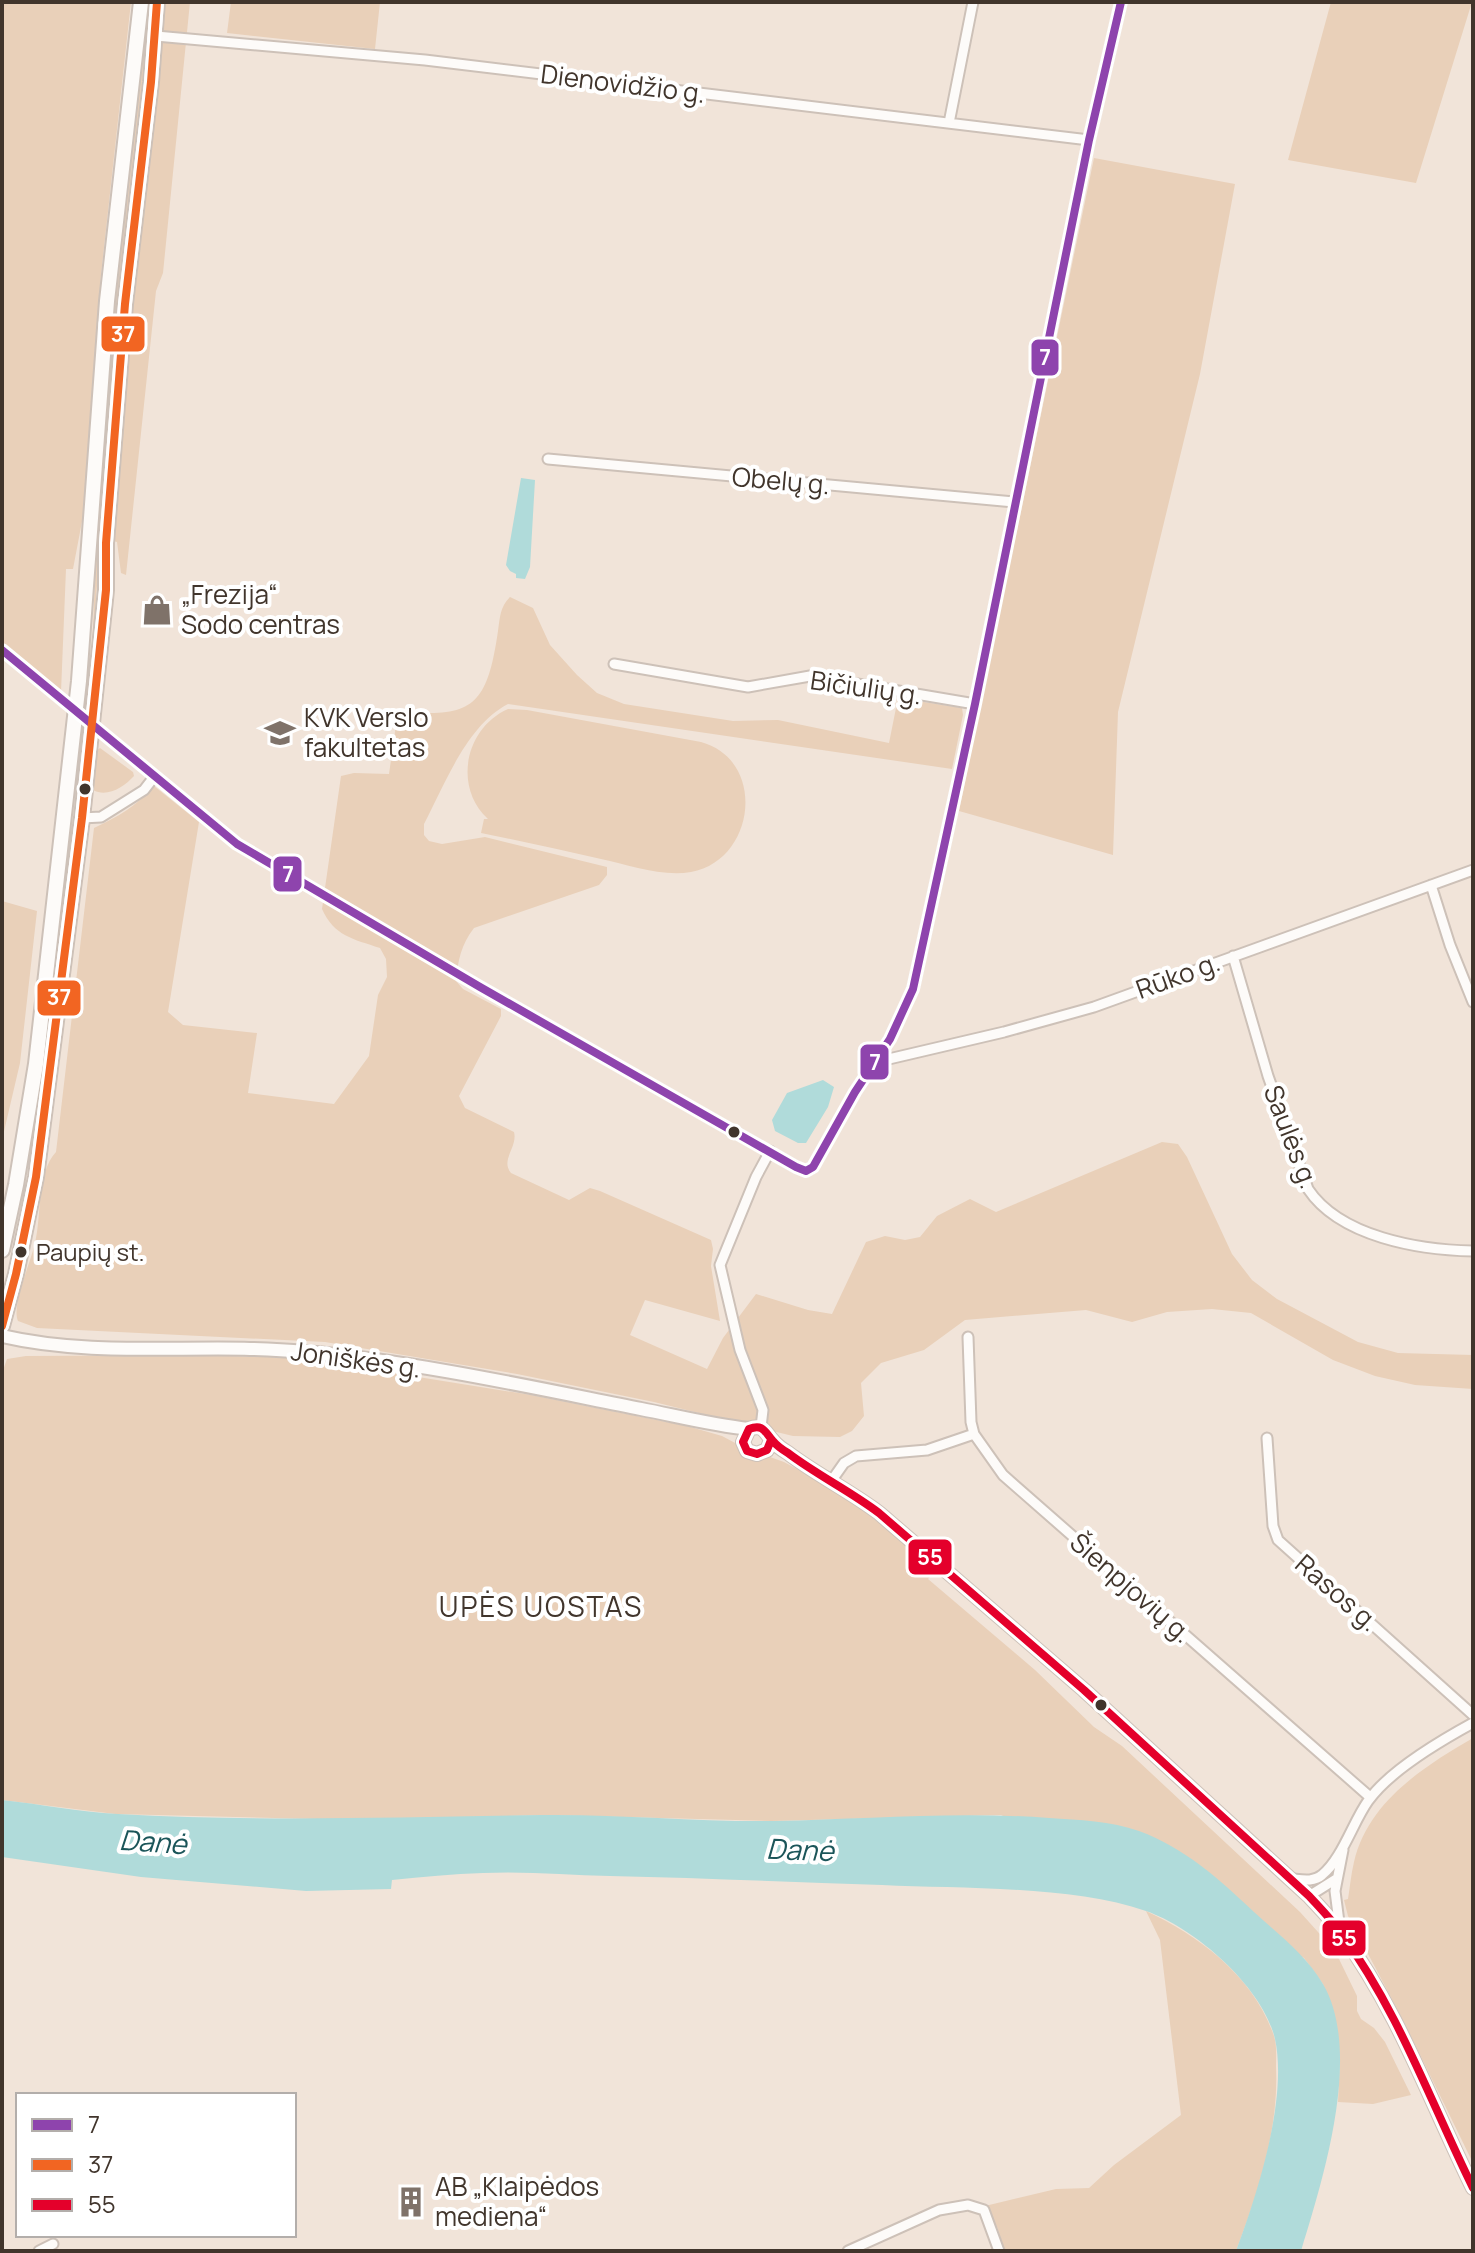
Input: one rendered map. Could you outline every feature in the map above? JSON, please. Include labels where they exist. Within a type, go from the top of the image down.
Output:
[{"type":"main road","points":[[2,1250],[36,1064],[76,712],[107,301],[141,2]]},
{"type":"main road","points":[[2,1326],[36,1177],[93,725],[106,590],[106,543],[125,304],[156,36],[157,2]]},
{"type":"main road","name":"Joniškės g.","points":[[2,1336],[71,1347],[262,1349],[321,1353],[470,1377],[751,1433]]},
{"type":"main road","points":[[802,1464],[747,1451],[751,1433],[769,1434],[771,1440],[802,1464],[832,1480],[879,1513],[1060,1669],[1309,1896],[1340,1931],[1366,1970],[1473,2188]]},
{"type":"main road","points":[[763,1453],[771,1440]]},
{"type":"street","points":[[949,123],[973,2]]},
{"type":"street","points":[[2,650],[237,844],[480,987],[770,1151],[806,1171],[813,1167],[855,1092],[876,1062],[913,989],[975,704],[1089,140],[1121,2]]},
{"type":"street","name":"Dienovidžio g.","points":[[156,36],[425,60],[1089,140]]},
{"type":"street","name":"Obelų g.","points":[[548,459],[1014,502]]},
{"type":"street","name":"Bičiulių g.","points":[[614,664],[748,687],[810,676],[975,704]]},
{"type":"street","points":[[82,818],[101,817],[144,790],[154,777]]},
{"type":"street","name":"Rūko g.","points":[[876,1062],[1094,1007],[1473,870]]},
{"type":"street","points":[[1431,885],[1473,1002]]},
{"type":"street","name":"Saulės g.","points":[[1233,956],[1268,1076],[1308,1189],[1318,1203],[1342,1221],[1382,1236],[1443,1250],[1473,1251]]},
{"type":"street","points":[[751,1433],[763,1410],[740,1350],[720,1265],[770,1151]]},
{"type":"street","name":"Šienpjovių g.","points":[[968,1337],[974,1434],[1003,1475],[1370,1797]]},
{"type":"street","points":[[832,1480],[844,1463],[856,1456],[927,1450],[974,1434]]},
{"type":"street","name":"Rasos g.","points":[[1267,1438],[1273,1526],[1278,1540],[1473,1715]]},
{"type":"street","points":[[1309,1896],[1370,1797],[1411,1762],[1473,1723]]},
{"type":"street","points":[[1340,1931],[1335,1891],[1344,1843]]},
{"type":"street","points":[[1293,1879],[1320,1877]]},
{"type":"street","points":[[1309,1896],[1336,1879]]},
{"type":"street","points":[[848,2251],[939,2210],[968,2205],[984,2210],[999,2251]]},
{"type":"street","points":[[39,2251],[53,2244]]},
{"type":"shaded area","points":[[2,2],[131,2],[101,275],[84,511],[73,569],[66,569],[61,692],[2,643]]},
{"type":"shaded area","points":[[146,2],[149,2],[148,31],[116,317],[92,656],[96,549],[116,268]]},
{"type":"shaded area","points":[[163,2],[190,2],[163,273],[156,291],[126,575],[121,573],[117,542],[113,541],[130,306],[160,58]]},
{"type":"shaded area","points":[[231,2],[380,2],[375,49],[227,33]]},
{"type":"shaded area","points":[[1331,2],[1472,2],[1416,183],[1288,160]]},
{"type":"shaded area","points":[[1094,158],[1235,184],[1200,374],[1118,712],[1113,855],[959,811]]},
{"type":"shaded area","points":[[510,597],[533,608],[550,645],[577,675],[597,693],[624,704],[733,721],[778,720],[889,743],[898,698],[962,708],[952,769],[508,704],[481,726],[458,757],[424,824],[424,835],[429,841],[442,844],[485,837],[607,867],[607,875],[599,885],[474,928],[466,940],[456,981],[463,989],[501,1009],[501,1016],[459,1096],[465,1108],[514,1132],[514,1143],[507,1163],[511,1173],[569,1200],[590,1188],[600,1191],[711,1240],[711,1266],[720,1321],[645,1300],[630,1335],[707,1369],[723,1338],[756,1294],[832,1314],[866,1242],[885,1236],[905,1240],[920,1237],[937,1216],[970,1199],[996,1212],[1162,1142],[1178,1144],[1187,1157],[1232,1254],[1252,1280],[1277,1299],[1358,1342],[1398,1353],[1473,1355],[1473,1389],[1415,1385],[1375,1376],[1333,1360],[1251,1313],[1212,1309],[1167,1312],[1132,1322],[1086,1310],[965,1320],[924,1350],[881,1363],[861,1383],[864,1416],[852,1431],[840,1437],[793,1436],[654,1402],[517,1374],[325,1342],[37,1328],[18,1321],[17,1305],[35,1243],[42,1183],[56,1152],[94,828],[126,810],[154,786],[199,822],[168,1012],[183,1025],[257,1033],[248,1093],[334,1104],[369,1056],[378,995],[387,977],[386,959],[380,948],[339,931],[322,909],[341,776],[354,773],[389,774],[398,711],[444,712],[460,709],[472,702],[482,691],[488,676],[501,612]]},
{"type":"shaded area","points":[[508,709],[701,742],[722,752],[736,768],[744,788],[745,809],[740,830],[729,849],[713,864],[680,873],[646,870],[481,833],[484,819],[488,819],[470,791],[469,759],[482,730],[493,718]]},
{"type":"shaded area","points":[[100,748],[133,772],[134,776],[120,787],[104,793],[93,790],[96,751]]},
{"type":"shaded area","points":[[2,901],[37,911],[20,1063],[2,1140]]},
{"type":"shaded area","points":[[26,1356],[300,1358],[531,1395],[687,1426],[722,1436],[737,1444],[741,1454],[784,1462],[831,1487],[936,1570],[928,1579],[1035,1670],[1094,1727],[1122,1746],[1300,1912],[1339,1959],[1357,1996],[1357,2011],[1361,2019],[1374,2028],[1385,2042],[1411,2095],[1373,2104],[1338,2102],[1340,2058],[1323,1984],[1304,1958],[1001,1815],[771,1821],[546,1815],[359,1820],[115,1814],[2,1800],[2,1373],[7,1359]]},
{"type":"shaded area","points":[[1473,1738],[1473,2163],[1348,1916],[1344,1900],[1348,1899],[1353,1867],[1371,1821],[1417,1774]]},
{"type":"shaded area","points":[[1146,1911],[1205,1946],[1239,1977],[1265,2015],[1275,2040],[1276,2091],[1270,2138],[1259,2184],[1236,2251],[1005,2251],[997,2227],[985,2206],[1056,2189],[1089,2188],[1114,2165],[1181,2115],[1160,1940]]},
{"type":"water","points":[[521,478],[535,480],[530,567],[525,579],[516,578],[516,574],[506,565]]},
{"type":"water","points":[[823,1080],[834,1087],[828,1107],[806,1143],[798,1143],[775,1131],[772,1120],[787,1093]]},
{"type":"water","name":"Danė","points":[[2,1800],[103,1813],[224,1818],[571,1815],[775,1821],[981,1815],[1083,1820],[1139,1831],[1171,1846],[1201,1866],[1282,1937],[1316,1973],[1334,2012],[1340,2045],[1335,2116],[1301,2251],[1236,2251],[1261,2175],[1274,2118],[1278,2063],[1268,2019],[1242,1980],[1205,1945],[1165,1919],[1146,1911],[1050,1892],[531,1873],[472,1873],[392,1880],[391,1889],[306,1891],[141,1877],[2,1857]]},
{"type":"transit line","name":"37","points":[[2,1326],[36,1177],[82,818],[106,590],[106,543],[125,304],[151,82],[157,2]]},
{"type":"transit line","name":"7","points":[[2,650],[237,844],[796,1167],[806,1171],[813,1167],[855,1092],[890,1039],[913,989],[975,704],[1089,140],[1121,2]]},
{"type":"transit line","name":"55","points":[[771,1440],[767,1450],[757,1454],[747,1451],[743,1442],[749,1429],[761,1428],[782,1449],[879,1513],[1084,1690],[1309,1896],[1337,1928],[1380,1993],[1473,2188]]},
{"type":"place","name":"„Frezija“ Sodo centras","points":[[157,610]]},
{"type":"place","name":"KVK Verslo fakultetas","points":[[280,733]]},
{"type":"place","name":"Paupių st.","points":[[21,1252]]},
{"type":"place","name":"AB „Klaipėdos mediena“","points":[[411,2202]]},
{"type":"district","name":"UPĖS UOSTAS","points":[[541,1607]]}]
